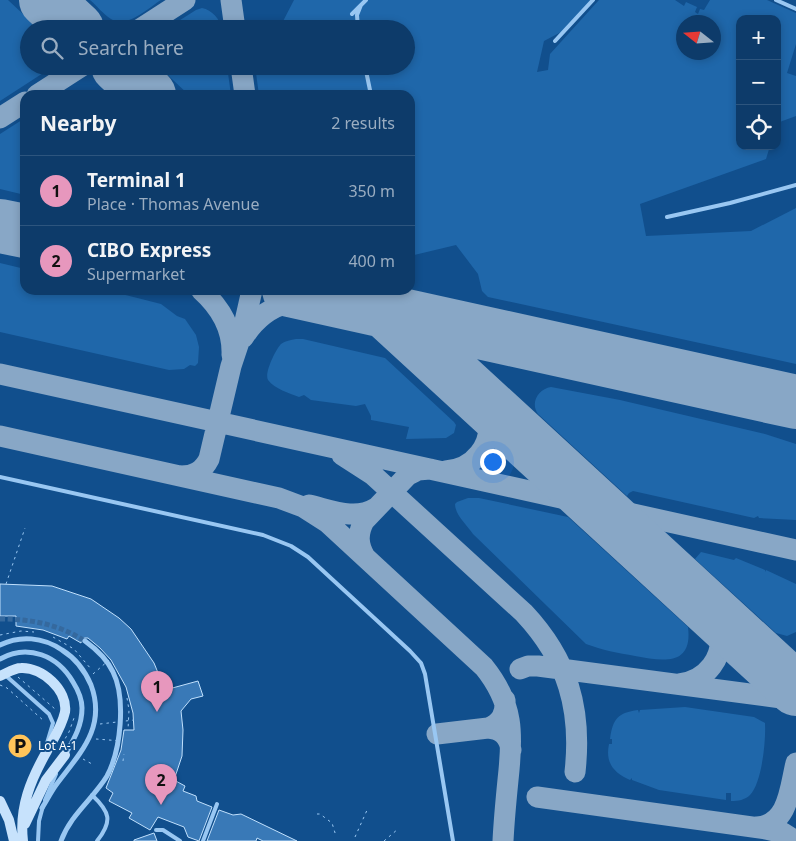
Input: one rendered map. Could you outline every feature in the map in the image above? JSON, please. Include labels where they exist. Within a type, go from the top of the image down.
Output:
[{"type":"main road","points":[[1,674],[20,668],[38,672],[54,684],[65,707],[63,721],[39,766],[27,794],[23,812],[23,841]]},
{"type":"main road","points":[[22,829],[46,780],[65,755]]},
{"type":"main road","points":[[0,801],[9,820],[14,841]]},
{"type":"street","points":[[0,645],[24,638],[41,640],[56,646],[69,654],[79,665],[87,677],[93,692],[95,712],[89,739],[80,755],[54,788],[42,808]]},
{"type":"street","points":[[61,841],[70,822],[106,776],[114,755],[121,711],[118,685],[113,672],[106,661],[85,641]]},
{"type":"street","points":[[0,658],[18,652],[41,654],[56,662],[69,675],[80,696],[82,714],[78,732],[65,755]]},
{"type":"lane","points":[[352,14],[366,0]]},
{"type":"lane","points":[[555,41],[594,0]]},
{"type":"lane","points":[[776,0],[796,9]]},
{"type":"lane","points":[[357,20],[361,4]]},
{"type":"lane","points":[[367,75],[370,90]]},
{"type":"lane","points":[[667,217],[730,203],[796,185]]},
{"type":"lane","points":[[0,477],[263,535],[291,546],[308,557],[421,663],[425,674],[453,841]]},
{"type":"lane","points":[[1,674],[47,711],[51,717],[52,729],[39,766]]},
{"type":"lane","points":[[38,841],[42,808],[49,788],[65,755]]},
{"type":"lane","points":[[92,795],[105,808],[108,817],[106,826],[96,841]]},
{"type":"lane","points":[[203,841],[217,804]]},
{"type":"lane","points":[[156,830],[163,830],[180,841]]},
{"type":"path","points":[[6,584],[25,528]]},
{"type":"path","points":[[21,631],[22,627]]},
{"type":"path","points":[[93,674],[109,660]]},
{"type":"path","points":[[18,678],[55,709],[58,709]]},
{"type":"path","points":[[0,685],[7,688],[44,721]]},
{"type":"path","points":[[100,724],[134,720]]},
{"type":"path","points":[[96,738],[122,741]]},
{"type":"path","points":[[123,761],[124,754]]},
{"type":"path","points":[[82,759],[92,764]]},
{"type":"path","points":[[355,837],[368,808]]},
{"type":"path","points":[[317,814],[332,822],[336,836]]},
{"type":"path","points":[[384,841],[398,829]]},
{"type":"shaded area","points":[[0,0],[8,0],[29,20],[20,20],[20,75],[40,75],[0,101]]},
{"type":"shaded area","points":[[90,0],[161,0],[137,16],[127,20],[114,20],[108,17]]},
{"type":"shaded area","points":[[294,0],[592,0],[563,31],[544,41],[537,72],[548,70],[550,54],[599,0],[675,0],[684,6],[686,2],[697,7],[695,12],[698,14],[700,9],[704,10],[710,0],[767,0],[796,13],[796,44],[787,73],[796,76],[796,116],[781,122],[781,15],[736,15],[736,150],[769,150],[766,159],[640,204],[646,236],[751,231],[796,208],[796,364],[488,297],[482,291],[478,274],[456,245],[415,255],[415,90],[258,90],[256,75],[415,75],[415,20],[284,20]]},
{"type":"shaded area","points":[[202,8],[209,11],[218,20],[180,20]]},
{"type":"shaded area","points":[[168,75],[228,75],[230,90],[184,90]]},
{"type":"shaded area","points":[[20,121],[20,194],[0,189],[0,134]]},
{"type":"shaded area","points":[[0,263],[20,268],[20,295],[126,295],[161,304],[177,316],[185,319],[196,335],[199,347],[198,363],[195,366],[190,365],[184,369],[169,370],[0,332]]},
{"type":"shaded area","points":[[296,339],[385,358],[454,422],[456,425],[454,433],[446,438],[406,439],[409,427],[371,420],[365,404],[356,406],[311,400],[304,395],[299,397],[278,388],[268,380],[269,367],[281,344]]},
{"type":"shaded area","points":[[551,387],[620,400],[765,434],[796,444],[796,520],[759,518],[758,516],[754,518],[633,491],[627,496],[538,414],[535,401],[542,391]]},
{"type":"shaded area","points":[[468,498],[479,498],[568,517],[688,627],[686,649],[681,655],[665,660],[616,652],[586,644],[473,534],[459,516],[455,504]]},
{"type":"shaded area","points":[[701,552],[734,560],[736,558],[796,584],[796,632],[787,636],[776,633],[695,559]]},
{"type":"shaded area","points":[[685,707],[754,717],[765,723],[764,750],[758,781],[748,797],[731,801],[731,793],[726,793],[726,800],[659,790],[632,780],[632,778],[630,780],[615,771],[608,757],[608,751],[609,744],[612,744],[612,739],[610,739],[613,726],[621,715],[638,710],[639,713],[640,710]]},
{"type":"building","points":[[0,584],[52,586],[91,599],[119,618],[131,629],[154,663],[165,690],[198,681],[203,696],[191,699],[181,711],[183,730],[182,756],[174,780],[185,786],[183,791],[196,796],[197,801],[212,807],[199,841],[188,837],[184,827],[158,817],[150,830],[129,818],[132,813],[109,801],[113,793],[106,788],[121,750],[124,730],[134,730],[133,713],[126,687],[111,660],[88,638],[82,638],[81,643],[69,636],[67,639],[43,630],[16,626],[16,616],[0,616]]},
{"type":"building","points":[[219,810],[233,815],[241,814],[297,841],[263,841],[257,838],[256,841],[207,841]]},
{"type":"building","points":[[154,833],[157,841],[134,841],[134,840]]},
{"type":"taxiway","points":[[154,20],[185,0]]},
{"type":"taxiway","points":[[231,0],[234,20]]},
{"type":"taxiway","points":[[45,90],[68,75]]},
{"type":"taxiway","points":[[242,75],[244,90]]},
{"type":"taxiway","points":[[0,118],[20,105]]},
{"type":"taxiway","points":[[206,295],[219,311],[228,327],[232,355]]},
{"type":"taxiway","points":[[181,476],[198,472],[209,459],[231,366],[243,330],[251,295]]},
{"type":"taxiway","points":[[243,338],[264,315],[287,303],[314,300],[344,302]]},
{"type":"taxiway","points":[[0,374],[796,550]]},
{"type":"taxiway","points":[[445,471],[464,466],[473,461],[485,445],[489,426],[487,416],[481,403],[472,392]]},
{"type":"taxiway","points":[[786,400],[796,405]]},
{"type":"taxiway","points":[[0,436],[279,498],[303,507],[328,523],[484,667],[494,681],[506,707],[511,734],[503,841]]},
{"type":"taxiway","points":[[342,455],[373,475],[524,613],[539,631],[552,649],[569,686],[574,706],[576,727],[575,772]]},
{"type":"taxiway","points":[[365,557],[359,539],[364,521],[408,475],[418,470],[430,469]]},
{"type":"taxiway","points":[[309,505],[334,512],[351,514],[360,514],[376,508]]},
{"type":"taxiway","points":[[679,684],[689,682],[705,673],[712,666],[720,649],[718,625],[702,603]]},
{"type":"taxiway","points":[[520,669],[528,666],[538,666],[796,700]]},
{"type":"taxiway","points":[[505,700],[505,710],[502,717],[488,728],[504,734],[511,750]]},
{"type":"taxiway","points":[[437,734],[488,728]]},
{"type":"taxiway","points":[[757,827],[768,825],[776,820],[782,812],[789,793],[796,763]]},
{"type":"taxiway","points":[[537,797],[766,829],[783,833],[796,841]]},
{"type":"runway","points":[[46,0],[67,20]]},
{"type":"runway","points":[[128,75],[144,90]]},
{"type":"runway","points":[[0,226],[20,230]]},
{"type":"runway","points":[[312,295],[796,402]]},
{"type":"runway","points":[[367,295],[796,689]]},
{"type":"tunnel","points":[[0,619],[23,620],[44,624],[65,630],[85,641]]},
{"type":"place","name":"Terminal 1","points":[[157,712]]},
{"type":"place","name":"Lot A-1","points":[[20,746]]},
{"type":"place","name":"CIBO Express","points":[[161,805]]}]
